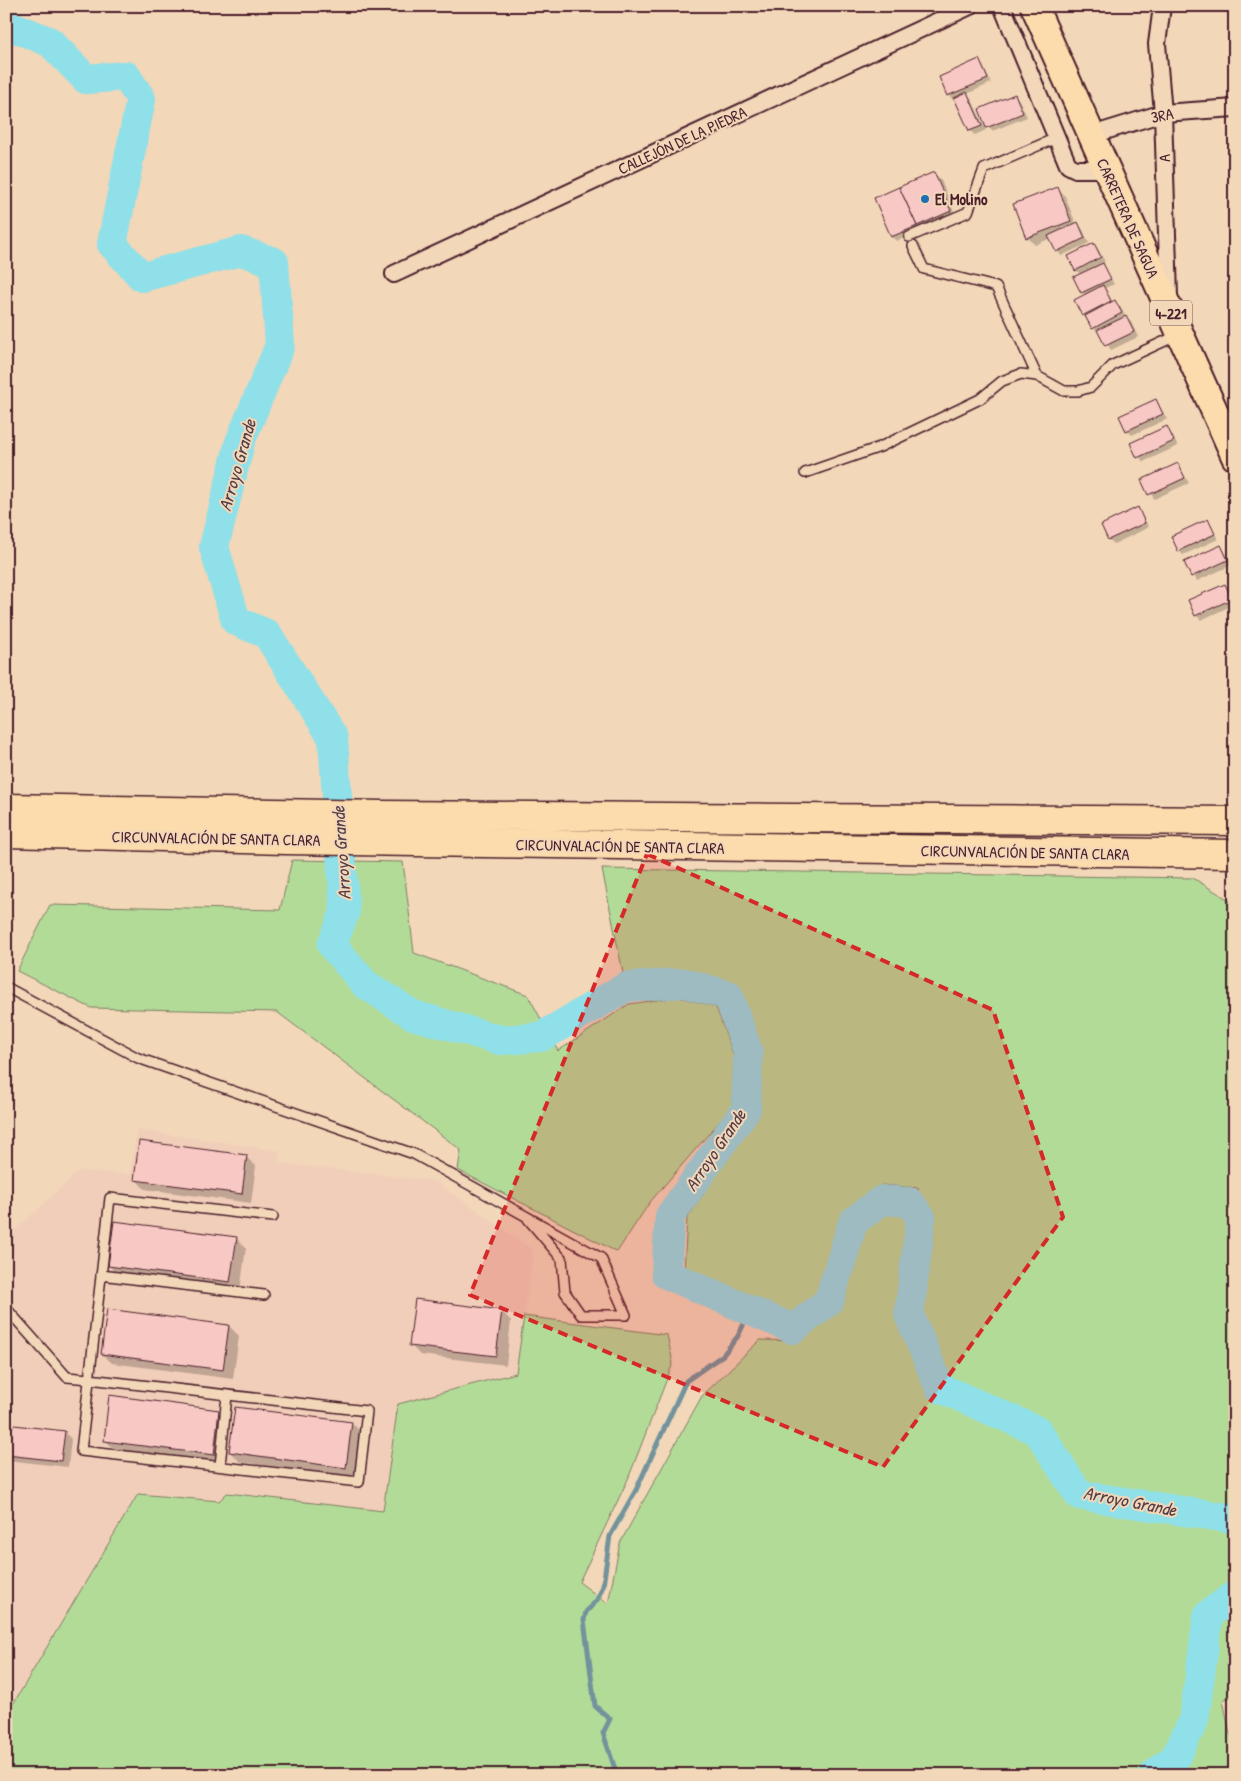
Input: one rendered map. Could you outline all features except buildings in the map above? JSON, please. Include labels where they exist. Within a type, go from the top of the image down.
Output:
[{"type":"highway","name":"CIRCUNVALACIÓN DE SANTA CLARA","points":[[6,808],[382,815],[1235,821]]},
{"type":"highway","name":"CIRCUNVALACIÓN DE SANTA CLARA","points":[[6,833],[386,842],[1235,854]]},
{"type":"main road","name":"CARRETERA DE SAGUA","points":[[1034,6],[1235,457]]},
{"type":"street","name":"CALLEJÓN DE LA PIEDRA","points":[[394,274],[970,6]]},
{"type":"street","points":[[1002,6],[1068,165],[1076,169],[1107,169]]},
{"type":"street","name":"A","points":[[1162,6],[1157,44],[1163,113],[1169,310]]},
{"type":"street","name":"3RA","points":[[1092,135],[1163,113],[1235,108]]},
{"type":"lane","points":[[909,238],[968,212],[984,169],[1056,138]]},
{"type":"lane","points":[[913,246],[924,269],[996,288],[1037,376]]},
{"type":"lane","points":[[805,473],[888,443],[980,399],[1002,381],[1021,374],[1037,376],[1064,391],[1078,391],[1091,388],[1113,365],[1180,334]]},
{"type":"lane","points":[[6,987],[138,1058],[414,1154],[601,1258],[626,1315],[581,1315],[565,1292],[562,1259],[528,1219]]},
{"type":"lane","points":[[6,1308],[67,1377],[89,1379],[367,1411],[359,1482],[81,1451],[89,1379],[110,1198],[273,1217]]},
{"type":"lane","points":[[101,1275],[264,1295]]},
{"type":"lane","points":[[220,1466],[227,1395]]},
{"type":"highlighted area","points":[[647,854],[993,1010],[1063,1217],[883,1467],[470,1295]]},
{"type":"shaded area","points":[[137,1130],[280,1151],[278,1163],[435,1181],[533,1250],[517,1373],[398,1404],[384,1511],[227,1493],[220,1501],[138,1494],[6,1716],[6,1239],[79,1171],[130,1174]]},
{"type":"green space","points":[[292,860],[403,862],[414,953],[528,995],[558,1051],[629,1004],[679,997],[716,1007],[734,1057],[732,1107],[650,1202],[617,1252],[458,1170],[461,1150],[277,1012],[91,1008],[17,971],[50,905],[280,910]]},
{"type":"green space","points":[[602,869],[1193,878],[1229,900],[1235,918],[1235,1695],[1223,1700],[1230,1734],[1235,1737],[1235,1775],[6,1775],[6,1716],[138,1494],[219,1501],[227,1493],[383,1511],[398,1404],[516,1373],[524,1316],[667,1335],[673,1363],[628,1479],[579,1582],[608,1604],[620,1543],[702,1396],[760,1340],[798,1341],[846,1294],[863,1228],[919,1188],[882,1185],[848,1212],[819,1295],[789,1316],[684,1271],[687,1218],[756,1116],[757,1054],[738,991],[681,973],[624,978]]},
{"type":"waterway","name":"Arroyo Grande","points":[[6,24],[50,42],[86,79],[126,76],[141,99],[112,244],[142,277],[241,251],[274,262],[280,345],[240,442],[214,547],[236,621],[267,634],[333,738],[345,912],[332,945],[365,984],[413,1015],[500,1040],[541,1037],[626,987],[684,983],[728,995],[748,1052],[746,1109],[670,1216],[666,1274],[793,1329],[829,1301],[853,1222],[882,1200],[909,1202],[921,1217],[909,1315],[940,1388],[1038,1431],[1079,1495],[1235,1519]]},
{"type":"waterway","points":[[617,1775],[603,1733],[610,1719],[595,1706],[584,1620],[586,1612],[597,1600],[603,1586],[610,1536],[636,1490],[686,1381],[723,1355],[738,1336],[750,1311]]},
{"type":"waterway","name":"Arroyo Grande","points":[[1154,1775],[1175,1758],[1194,1720],[1208,1615],[1235,1595]]},
{"type":"place","name":"El Molino","points":[[925,199]]}]
